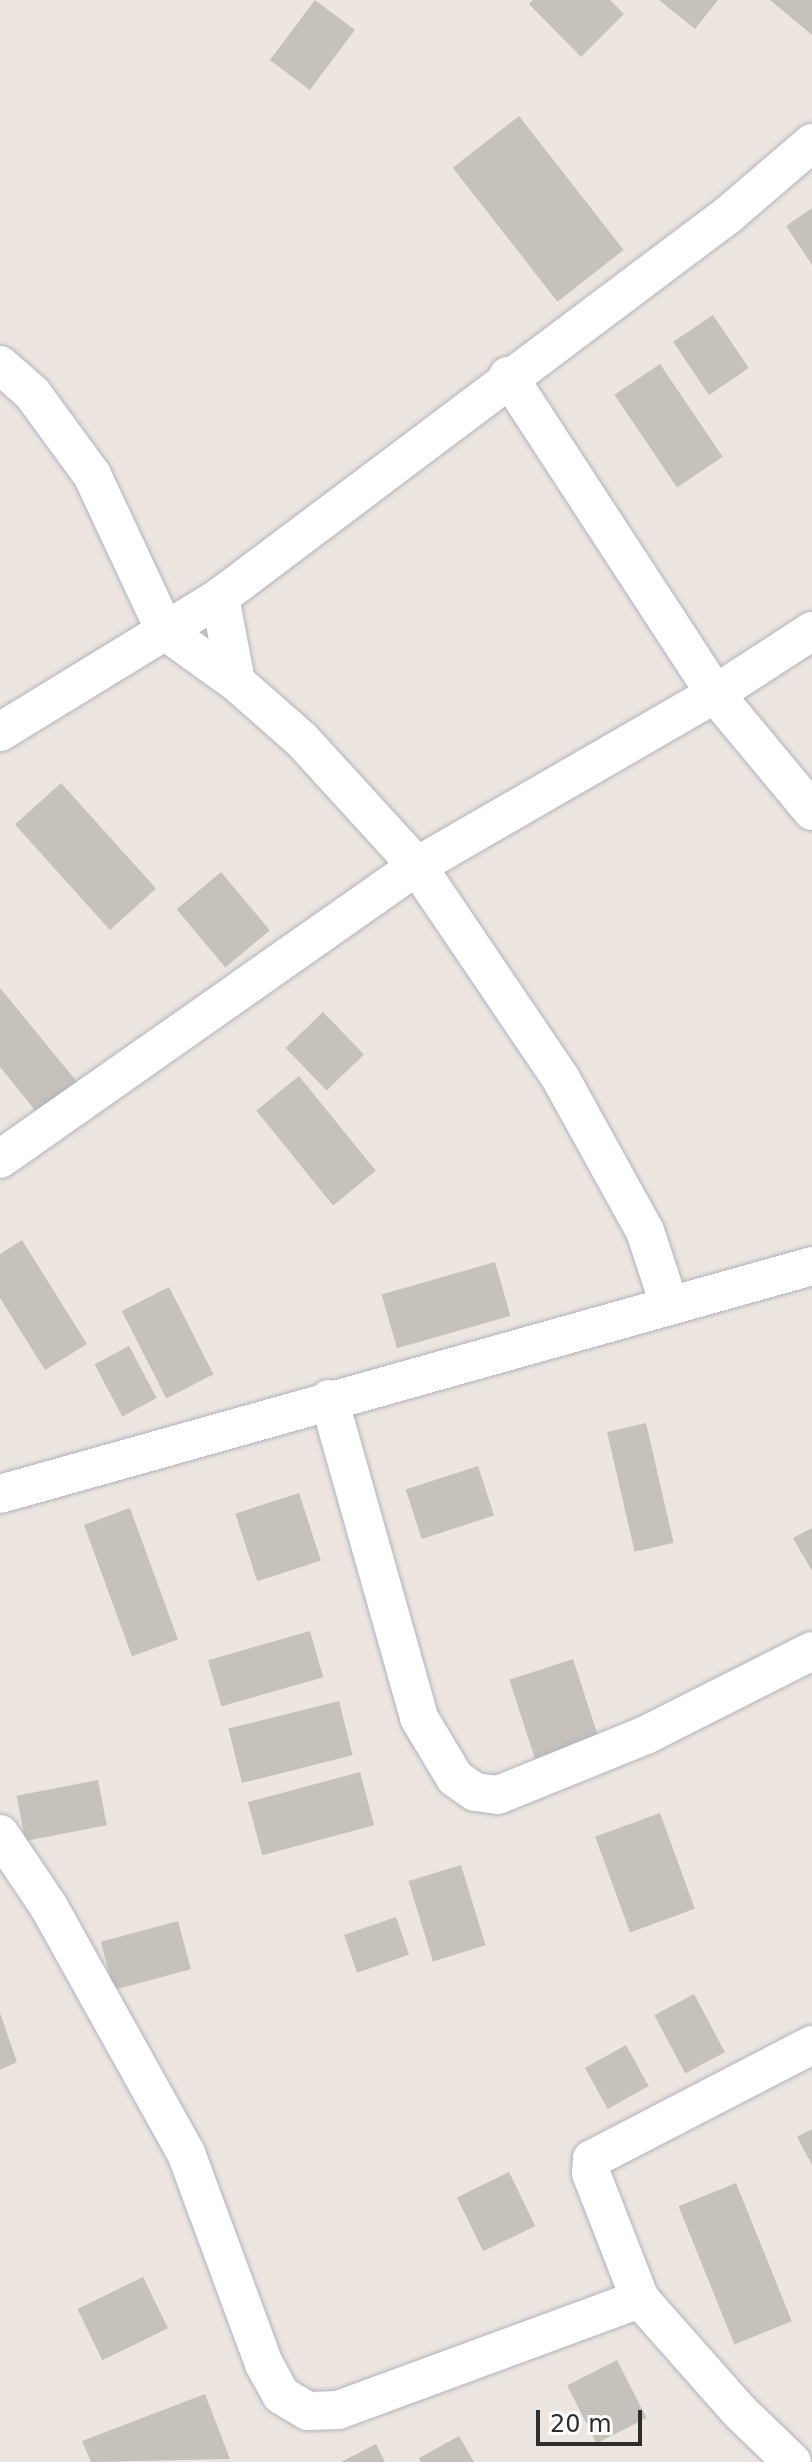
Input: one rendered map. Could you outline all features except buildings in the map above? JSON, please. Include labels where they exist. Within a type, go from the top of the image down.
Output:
[{"type":"street","points":[[0,732],[220,597],[508,376],[728,215],[812,143]]},
{"type":"street","points":[[0,365],[32,393],[92,475],[165,631],[236,682],[302,740],[417,866],[561,1079],[645,1231],[669,1304]]},
{"type":"street","points":[[508,376],[715,694],[812,811]]},
{"type":"street","points":[[220,597],[236,682]]},
{"type":"street","points":[[0,1159],[417,866],[715,694],[812,631]]},
{"type":"street","points":[[0,1494],[669,1304],[809,1270]]},
{"type":"street","points":[[329,1399],[419,1718],[455,1778],[475,1792],[498,1795],[646,1735],[812,1651]]},
{"type":"street","points":[[0,1834],[49,1907],[186,2153],[264,2364],[281,2395],[308,2411],[338,2410],[640,2299]]},
{"type":"street","points":[[792,2462],[740,2412],[640,2299],[596,2190],[592,2159],[812,2045]]}]
